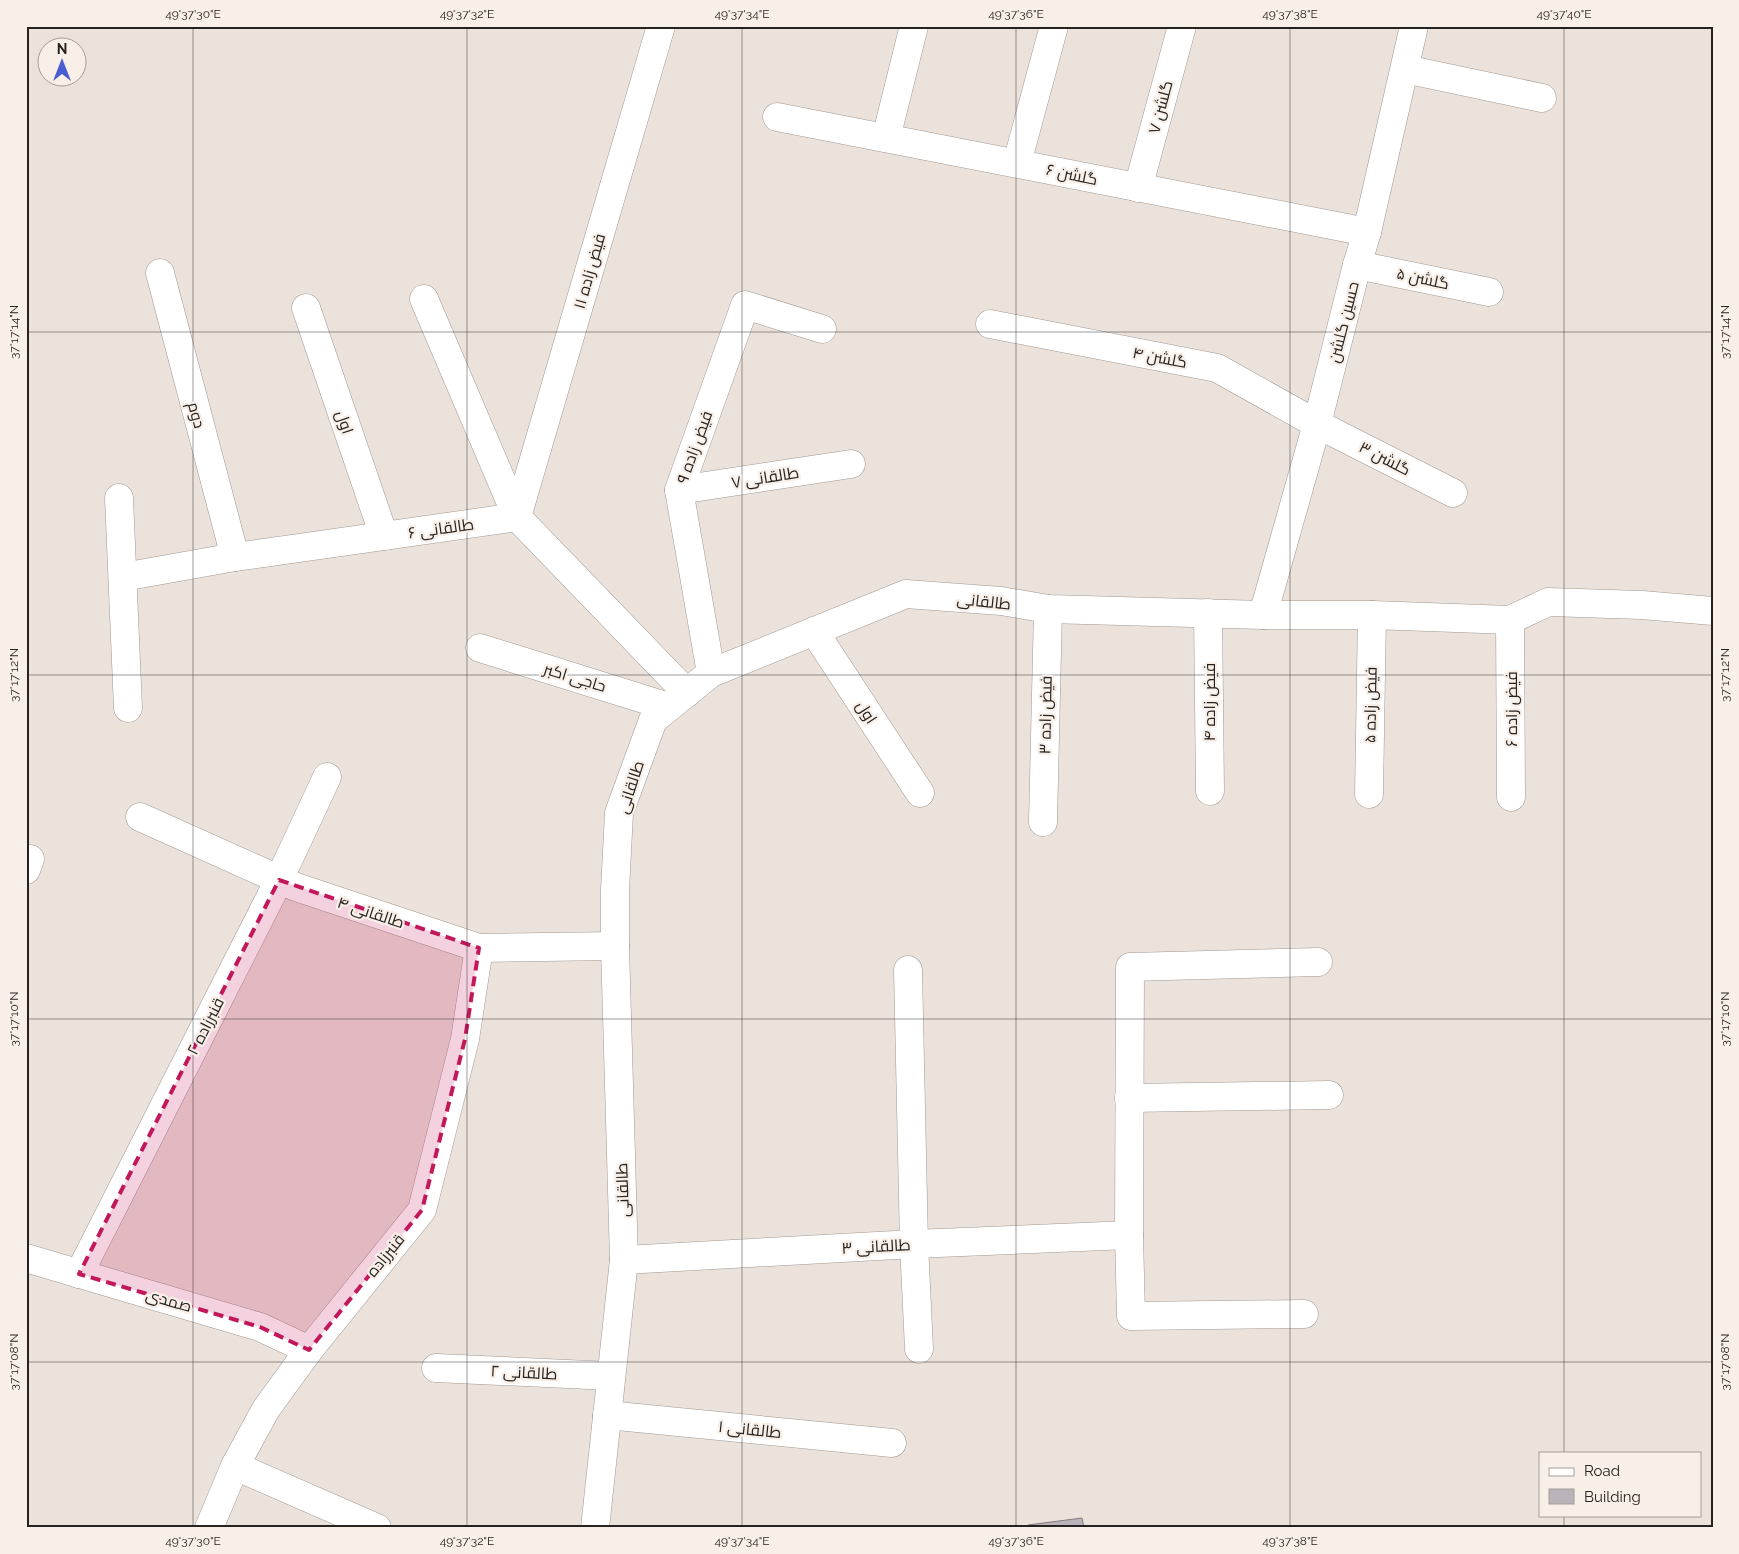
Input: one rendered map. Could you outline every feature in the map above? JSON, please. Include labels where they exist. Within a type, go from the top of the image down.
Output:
[{"type":"street","name":"فیض زاده ۱۱","points":[[517,516],[661,26]]},
{"type":"street","points":[[886,138],[914,26]]},
{"type":"street","points":[[1017,163],[1054,26]]},
{"type":"street","name":"گلشن ۷","points":[[1138,188],[1182,26]]},
{"type":"street","name":"حسین گلشن","points":[[1263,615],[1317,424],[1357,264],[1367,232],[1414,26]]},
{"type":"street","points":[[1405,69],[1542,98]]},
{"type":"street","name":"گلشن ۶","points":[[777,118],[1367,232]]},
{"type":"street","name":"گلشن ۵","points":[[1357,264],[1489,292]]},
{"type":"street","name":"دوم","points":[[160,272],[234,557]]},
{"type":"street","points":[[424,299],[517,516],[678,700]]},
{"type":"street","name":"فیض زاده ۹","points":[[711,673],[679,490],[745,305],[822,329]]},
{"type":"street","name":"اول","points":[[306,308],[384,536]]},
{"type":"street","name":"گلشن ۴","points":[[990,324],[1217,368],[1317,424]]},
{"type":"street","name":"گلشن ۳","points":[[1317,424],[1453,493]]},
{"type":"street","name":"طالقانی ۷","points":[[679,490],[851,464]]},
{"type":"street","points":[[119,498],[128,708]]},
{"type":"street","name":"طالقانی ۶","points":[[122,577],[234,557],[517,516]]},
{"type":"street","name":"طالقانی","points":[[595,1528],[624,1260],[615,946],[615,890],[619,813],[653,720],[711,673],[906,594],[1001,600],[1048,609],[1263,615],[1372,615],[1510,620]]},
{"type":"street","points":[[1510,620],[1548,602],[1642,605],[1713,611]]},
{"type":"street","name":"فیض زاده ۳","points":[[1043,822],[1048,609]]},
{"type":"street","name":"فیض زاده ۴","points":[[1208,613],[1210,791]]},
{"type":"street","name":"فیض زاده ۵","points":[[1369,794],[1372,615]]},
{"type":"street","name":"فیض زاده ۶","points":[[1510,620],[1511,797]]},
{"type":"street","name":"اول","points":[[814,631],[920,793]]},
{"type":"street","name":"حاجی اکبر","points":[[480,648],[678,700]]},
{"type":"street","name":"قنبرزاده ۲","points":[[79,1274],[280,880],[327,777]]},
{"type":"street","name":"طالقانی ۴","points":[[140,817],[305,890],[479,948],[615,946]]},
{"type":"street","name":"قنبرزاده","points":[[209,1528],[234,1466],[266,1408],[309,1350],[422,1210],[464,1038],[479,948]]},
{"type":"street","points":[[1304,1314],[1131,1316],[1129,1235],[1130,967],[1318,962]]},
{"type":"street","points":[[908,970],[914,1244],[919,1349]]},
{"type":"street","points":[[1129,1098],[1329,1095]]},
{"type":"street","name":"طالقانی ۳","points":[[624,1260],[914,1244],[1129,1235]]},
{"type":"street","name":"صمدی","points":[[26,1258],[260,1327],[309,1350]]},
{"type":"street","name":"طالقانی ۲","points":[[436,1368],[611,1376]]},
{"type":"street","name":"طالقانی ۱","points":[[607,1415],[892,1443]]},
{"type":"street","points":[[234,1466],[377,1528]]},
{"type":"highlighted area","points":[[279,880],[479,948],[465,1039],[422,1210],[309,1350],[260,1327],[79,1274]]},
{"type":"building","points":[[1082,1518],[1084,1528],[1028,1528],[1028,1525]]}]
